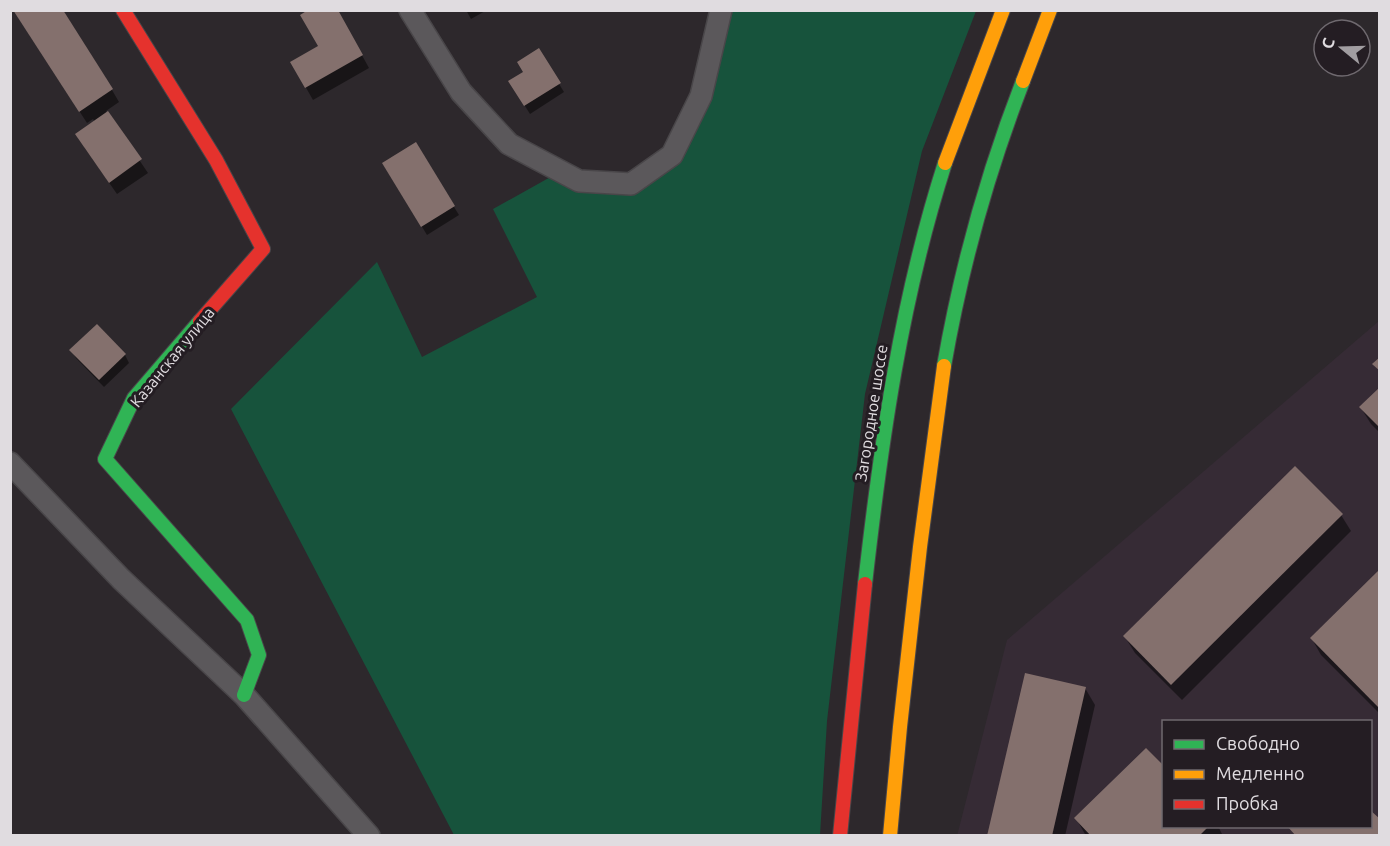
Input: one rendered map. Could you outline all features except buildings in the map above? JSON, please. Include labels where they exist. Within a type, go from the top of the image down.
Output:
[{"type":"main road","name":"Казанская улица","points":[[123,10],[216,160],[263,249],[134,398],[105,459],[247,620],[259,655],[244,695]]},
{"type":"main road","name":"Загородное шоссе","points":[[840,836],[857,650],[876,492],[899,344],[934,198],[962,112],[1003,10]]},
{"type":"main road","points":[[890,836],[894,772],[916,583],[948,344],[977,216],[1006,126],[1050,10]]},
{"type":"street","points":[[410,10],[461,92],[509,144],[579,181],[631,184],[672,156],[701,96],[721,10]]},
{"type":"street","points":[[10,463],[121,579],[244,695],[369,836]]},
{"type":"shaded area","points":[[1379,321],[1379,835],[957,836],[1007,640]]},
{"type":"green space","points":[[724,11],[976,11],[922,151],[865,394],[827,721],[820,835],[454,835],[231,409],[377,262],[422,357],[537,297],[493,209],[554,175],[632,174],[688,140]]},
{"type":"traffic: fast","points":[[944,366],[958,293],[976,222],[1023,81]]},
{"type":"traffic: fast","points":[[865,584],[894,372],[916,267],[945,163]]},
{"type":"traffic: fast","points":[[200,321],[134,398],[105,459],[247,620],[259,655],[244,695]]},
{"type":"traffic: slow","points":[[945,163],[1003,10]]},
{"type":"traffic: slow","points":[[1023,81],[1050,10]]},
{"type":"traffic: slow","points":[[890,836],[920,547],[944,366]]},
{"type":"traffic: jam","points":[[123,10],[216,160],[263,249],[200,321]]},
{"type":"traffic: jam","points":[[840,836],[865,584]]}]
